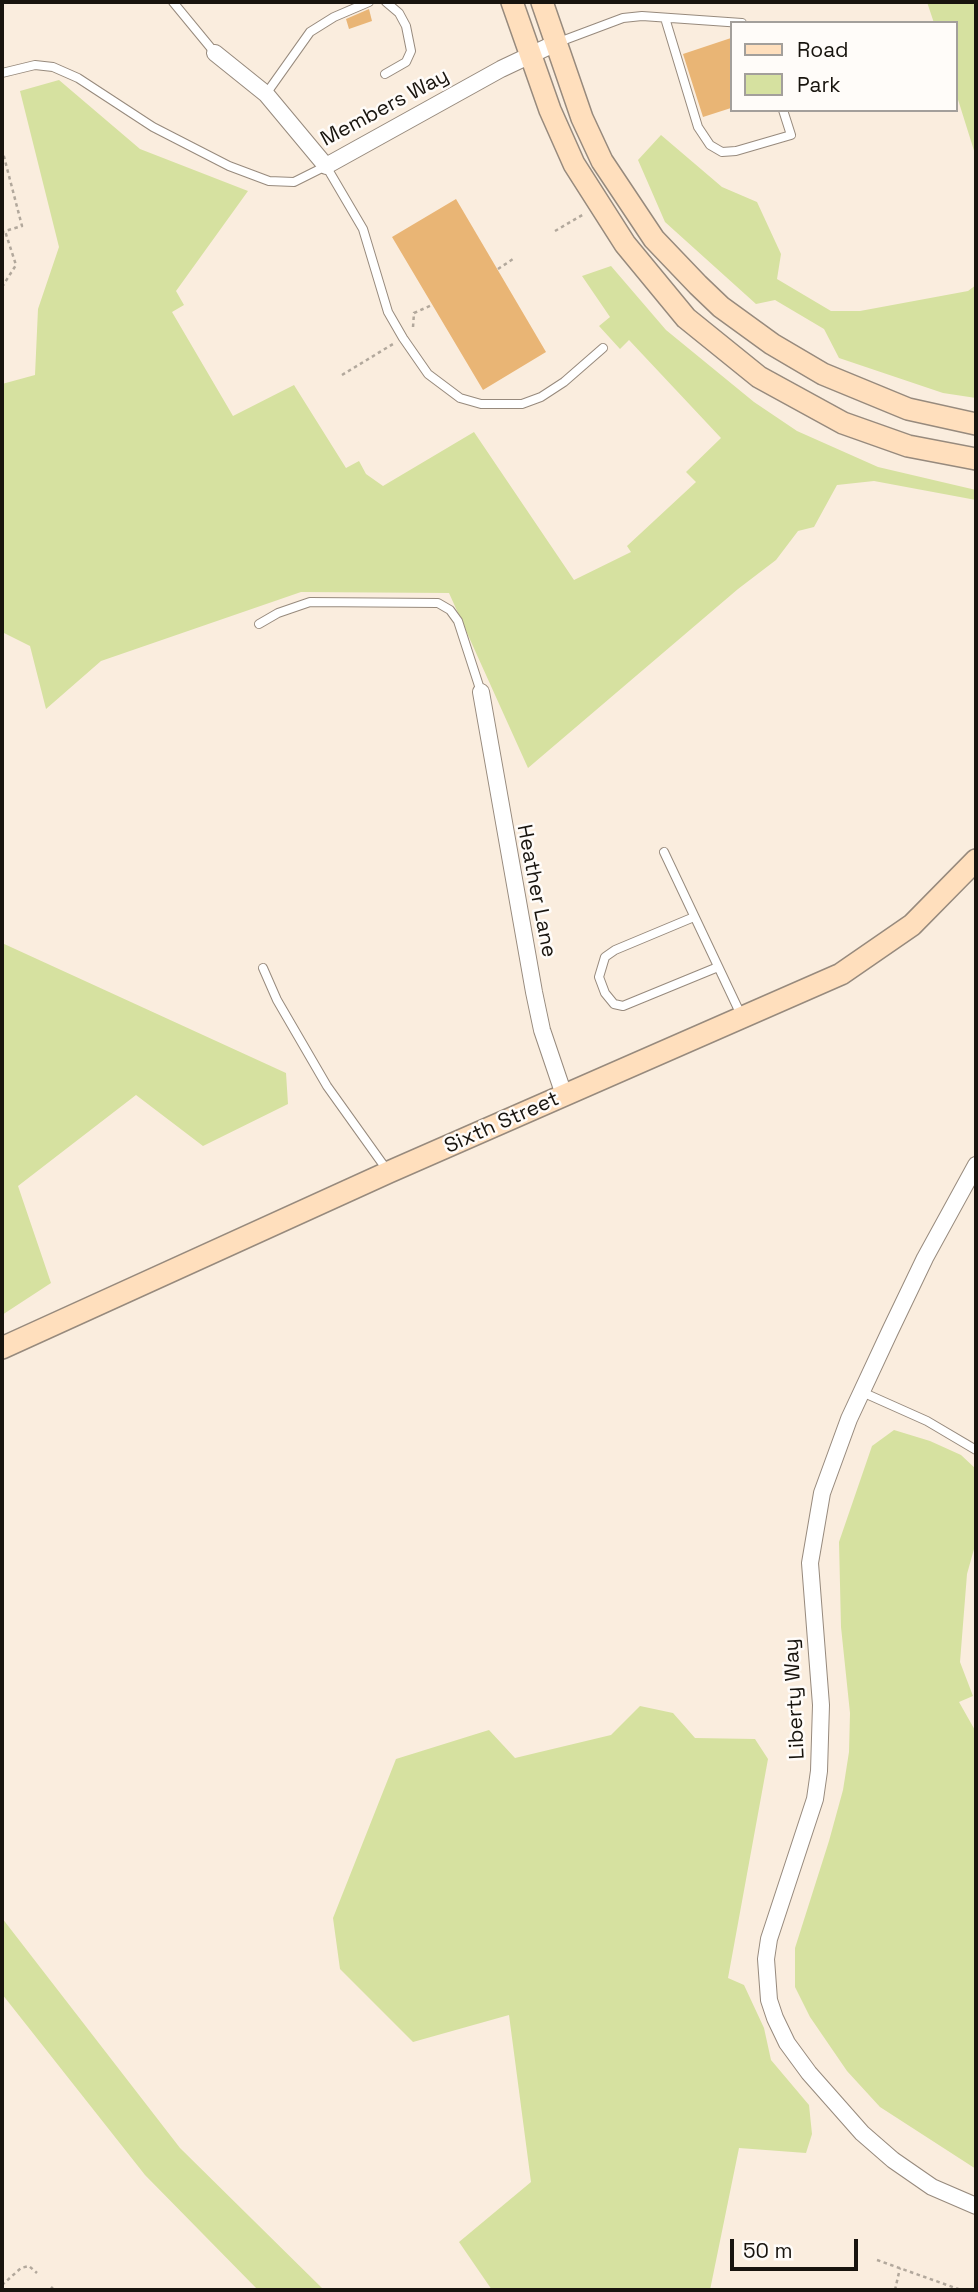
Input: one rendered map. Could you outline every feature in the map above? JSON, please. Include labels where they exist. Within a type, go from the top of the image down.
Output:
[{"type":"main road","points":[[512,2],[529,55],[561,137],[590,192],[646,271],[701,331],[759,377],[843,423],[908,446],[976,459]]},
{"type":"main road","points":[[542,2],[582,118],[616,186],[654,239],[721,307],[772,344],[852,388],[908,409],[976,424]]},
{"type":"main road","name":"Sixth Street","points":[[2,1348],[389,1172],[841,974],[912,925],[976,860]]},
{"type":"street","name":"Members Way","points":[[215,53],[266,94],[326,166],[529,55],[556,43]]},
{"type":"street","name":"Heather Lane","points":[[481,692],[534,992],[564,1096]]},
{"type":"street","name":"Liberty Way","points":[[976,1165],[925,1258],[862,1392],[822,1493],[810,1563],[822,1742],[815,1799],[769,1939],[768,2000],[787,2043],[809,2073],[876,2147],[932,2187],[976,2206]]},
{"type":"lane","points":[[173,2],[215,53]]},
{"type":"lane","points":[[266,94],[310,32],[334,17],[369,2]]},
{"type":"lane","points":[[385,74],[406,62],[411,51],[406,26],[399,13],[386,2]]},
{"type":"lane","points":[[556,43],[623,18],[730,22]]},
{"type":"lane","points":[[665,18],[698,127],[710,145],[722,152],[736,151],[791,135],[784,112]]},
{"type":"lane","points":[[2,73],[34,65],[53,67],[78,78],[152,127],[229,166],[269,181],[294,182],[326,166],[363,229],[388,312],[415,358],[443,388],[460,398],[481,404],[522,404],[541,397],[564,382],[603,348]]},
{"type":"lane","points":[[259,624],[278,613],[310,602],[438,603],[450,610],[458,621],[481,692]]},
{"type":"lane","points":[[664,852],[742,1018]]},
{"type":"lane","points":[[694,918],[615,950],[606,957],[599,977],[605,993],[614,1004],[623,1006],[718,967]]},
{"type":"lane","points":[[263,968],[277,1000],[327,1086],[389,1172]]},
{"type":"lane","points":[[862,1392],[927,1421],[976,1450]]},
{"type":"path","points":[[2,149],[22,226],[4,231],[16,265],[2,287]]},
{"type":"path","points":[[555,231],[584,214]]},
{"type":"path","points":[[498,269],[513,259]]},
{"type":"path","points":[[877,2260],[961,2290]]},
{"type":"path","points":[[2,2285],[21,2268],[29,2266],[37,2273]]},
{"type":"path","points":[[895,2290],[900,2268]]},
{"type":"green space","points":[[927,2],[976,2],[976,157],[957,96],[957,21],[933,21]]},
{"type":"green space","points":[[59,80],[140,149],[248,191],[176,291],[184,305],[172,312],[233,416],[294,385],[346,468],[359,461],[366,474],[383,486],[474,432],[574,580],[631,552],[627,546],[696,482],[686,472],[721,438],[629,340],[620,349],[599,326],[610,317],[582,276],[611,266],[666,330],[754,402],[797,431],[878,467],[976,490],[976,500],[874,481],[837,485],[814,527],[798,531],[776,560],[738,589],[528,768],[449,593],[301,592],[101,661],[46,709],[30,646],[2,632],[2,384],[35,375],[38,309],[59,247],[20,91]]},
{"type":"green space","points":[[661,135],[722,187],[757,202],[781,254],[777,279],[831,311],[860,311],[968,291],[976,285],[976,398],[943,393],[839,358],[824,329],[775,300],[756,304],[665,222],[638,160]]},
{"type":"green space","points":[[2,943],[286,1073],[288,1104],[203,1146],[136,1095],[18,1186],[51,1283],[2,1315]]},
{"type":"green space","points":[[894,1430],[930,1441],[961,1455],[976,1469],[976,1542],[967,1574],[960,1662],[973,1696],[959,1702],[976,1732],[976,2169],[880,2107],[847,2071],[810,2017],[795,1987],[795,1948],[829,1841],[843,1790],[849,1752],[850,1713],[841,1627],[839,1542],[872,1446]]},
{"type":"green space","points":[[640,1706],[673,1713],[695,1738],[755,1739],[768,1759],[728,1978],[744,1985],[764,2028],[771,2060],[809,2105],[812,2134],[806,2153],[739,2148],[710,2290],[492,2290],[459,2242],[531,2182],[509,2015],[413,2042],[340,1969],[333,1918],[396,1759],[489,1730],[515,1758],[611,1735]]},
{"type":"green space","points":[[2,1918],[180,2148],[324,2290],[258,2290],[145,2175],[2,1994]]},
{"type":"building","points":[[369,9],[372,21],[349,29],[346,19]]},
{"type":"building","points":[[730,38],[730,108],[703,117],[683,54]]},
{"type":"building","points":[[456,199],[546,352],[483,390],[392,237]]}]
